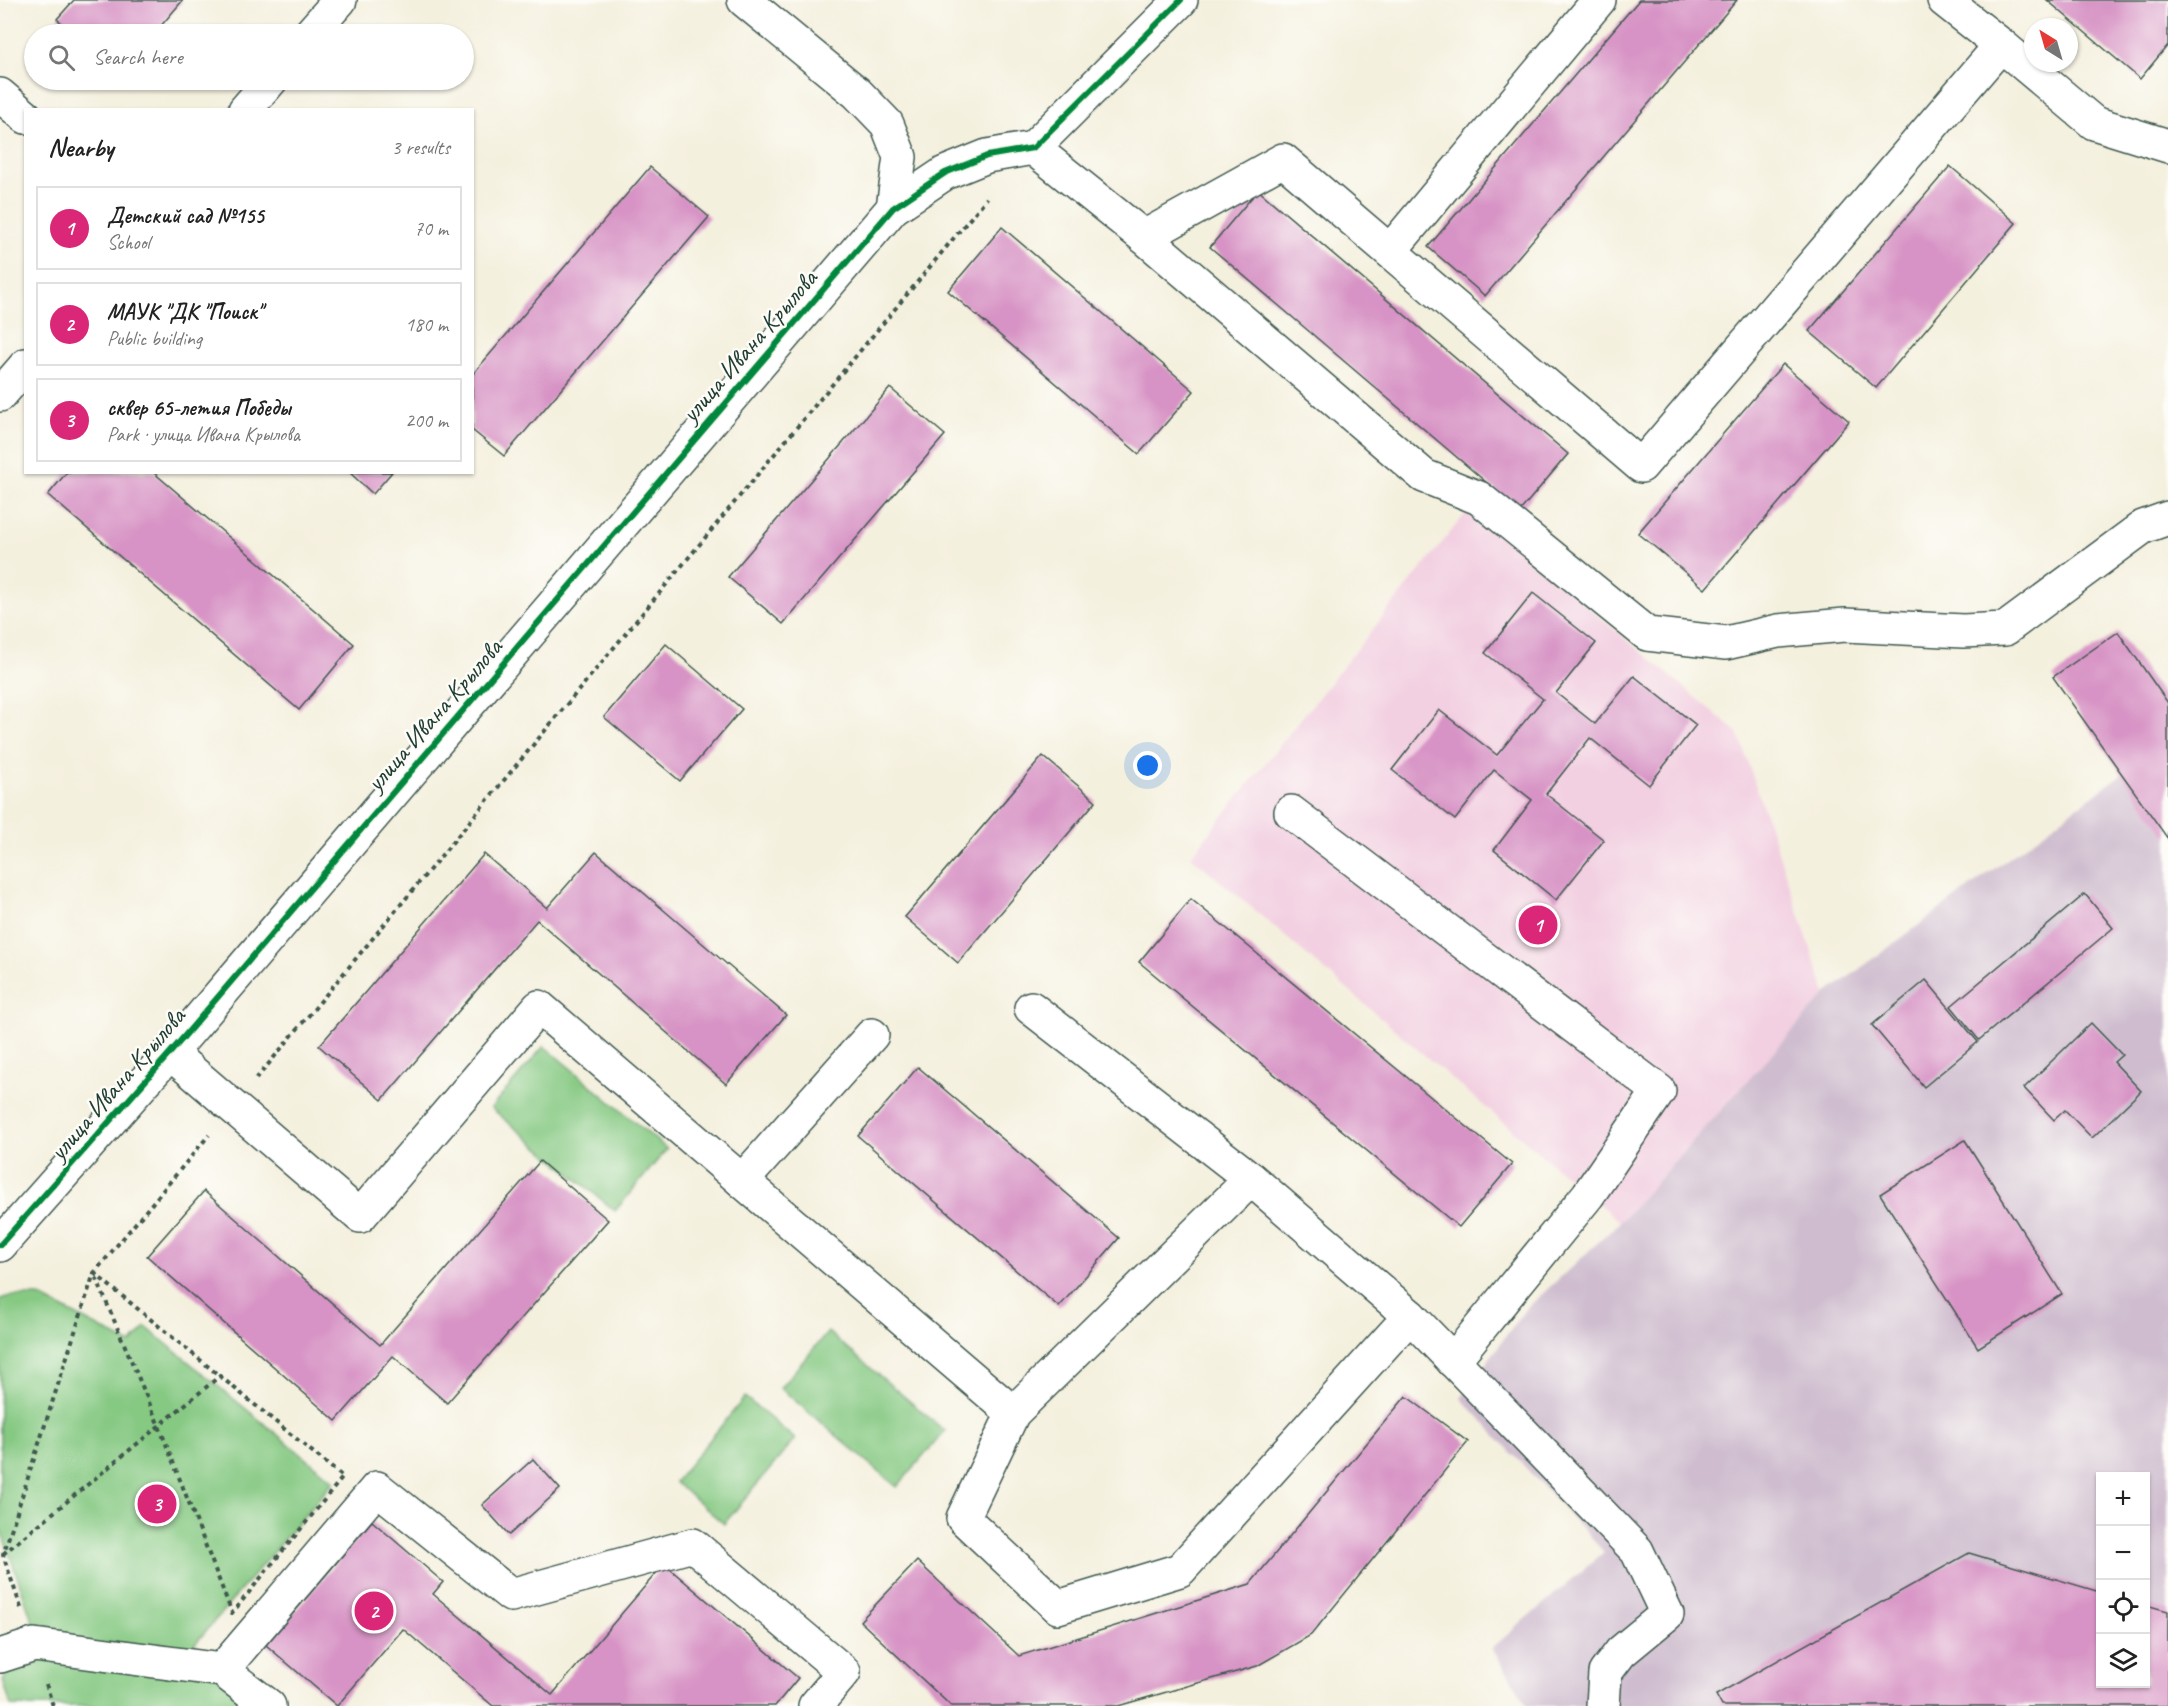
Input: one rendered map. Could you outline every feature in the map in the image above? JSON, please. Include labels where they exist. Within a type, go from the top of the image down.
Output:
[{"type":"street","points":[[319,24],[340,0]]},
{"type":"street","points":[[744,0],[857,93],[887,124],[900,157],[893,208]]},
{"type":"street","points":[[1181,0],[1033,148],[1144,237],[1424,476],[1479,498],[1647,634],[1726,643],[1778,631],[1845,625],[1963,631],[2005,629],[2143,527],[2168,518]]},
{"type":"street","points":[[1389,251],[1599,0]]},
{"type":"street","points":[[1944,0],[2094,123],[2168,146]]},
{"type":"street","points":[[1144,237],[1283,160],[1641,466],[2001,45]]},
{"type":"street","points":[[247,108],[262,90]]},
{"type":"street","points":[[0,95],[24,115]]},
{"type":"street","name":"улица Ивана Крылова","points":[[0,1245],[170,1053],[893,208],[945,173],[987,156],[1033,148]]},
{"type":"street","points":[[0,395],[24,367]]},
{"type":"street","points":[[1291,812],[1659,1091],[1588,1195],[1454,1361]]},
{"type":"street","points":[[170,1053],[360,1216],[539,1007],[1013,1413]]},
{"type":"street","points":[[1031,1008],[1251,1179],[1410,1316],[1637,1551],[1667,1614],[1621,1652],[1605,1673],[1603,1706]]},
{"type":"street","points":[[742,1181],[872,1035]]},
{"type":"street","points":[[1251,1179],[1013,1413],[963,1518],[1058,1607],[1180,1570],[1410,1316]]},
{"type":"street","points":[[222,1670],[377,1488],[511,1595],[693,1545],[844,1672],[815,1706]]},
{"type":"street","points":[[0,1656],[34,1646],[222,1670],[269,1706]]},
{"type":"path","points":[[220,1375],[3,1555],[94,1273],[992,193]]},
{"type":"path","points":[[94,1273],[343,1476],[232,1614],[159,1426],[94,1273]]},
{"type":"shaded area","points":[[1470,508],[1738,733],[1826,994],[1620,1222],[1191,856]]},
{"type":"shaded area","points":[[2122,774],[2168,839],[2168,1706],[1528,1706],[1492,1648],[1604,1552],[1461,1398],[1524,1311],[1620,1222],[1826,994]]},
{"type":"green space","points":[[544,1046],[667,1149],[615,1211],[491,1108]]},
{"type":"green space","points":[[10,1296],[39,1296],[131,1344],[146,1327],[334,1481],[188,1652],[250,1706],[11,1706],[3,1680],[38,1637],[0,1527],[0,1299]]},
{"type":"green space","points":[[828,1332],[945,1431],[897,1487],[780,1388]]},
{"type":"green space","points":[[745,1397],[795,1439],[724,1524],[675,1482]]},
{"type":"building","points":[[74,0],[183,0],[163,24],[63,24],[57,19]]},
{"type":"building","points":[[1639,0],[1737,0],[1485,296],[1428,247]]},
{"type":"building","points":[[2047,0],[2168,0],[2168,45],[2140,79],[2078,26],[2078,18],[2068,18]]},
{"type":"building","points":[[1950,166],[2016,223],[1876,388],[1809,331]]},
{"type":"building","points":[[650,167],[709,217],[504,456],[474,432],[474,373]]},
{"type":"building","points":[[1258,190],[1568,454],[1520,511],[1210,247]]},
{"type":"building","points":[[1002,227],[1194,391],[1139,454],[948,291]]},
{"type":"building","points":[[1783,364],[1849,421],[1705,589],[1638,533]]},
{"type":"building","points":[[890,388],[945,435],[783,624],[728,577]]},
{"type":"building","points":[[65,474],[155,474],[354,644],[299,710],[48,495]]},
{"type":"building","points":[[351,474],[390,474],[373,494]]},
{"type":"building","points":[[1533,593],[1596,643],[1556,693],[1595,724],[1634,676],[1696,725],[1649,785],[1590,738],[1546,794],[1604,840],[1556,900],[1494,850],[1532,800],[1494,770],[1455,820],[1392,770],[1439,710],[1497,755],[1543,699],[1485,653]]},
{"type":"building","points":[[2118,632],[2168,703],[2168,839],[2053,677]]},
{"type":"building","points":[[666,644],[742,709],[680,781],[604,717]]},
{"type":"building","points":[[1043,756],[1096,801],[958,963],[905,917]]},
{"type":"building","points":[[596,852],[786,1015],[726,1084],[537,920],[382,1100],[319,1046],[484,854],[547,908]]},
{"type":"building","points":[[2085,894],[2113,928],[1979,1040],[1951,1006]]},
{"type":"building","points":[[1191,899],[1512,1164],[1459,1227],[1139,962]]},
{"type":"building","points":[[1926,980],[1978,1042],[1924,1087],[1872,1025]]},
{"type":"building","points":[[2091,1023],[2122,1055],[2114,1062],[2141,1091],[2092,1138],[2065,1110],[2054,1120],[2024,1088]]},
{"type":"building","points":[[918,1067],[1119,1238],[1059,1307],[858,1136]]},
{"type":"building","points":[[1965,1140],[2062,1294],[1978,1348],[1880,1194]]},
{"type":"building","points":[[540,1161],[608,1220],[447,1403],[393,1356],[336,1421],[147,1256],[204,1191],[380,1345]]},
{"type":"building","points":[[1406,1396],[1468,1442],[1311,1635],[1257,1666],[1118,1706],[951,1706],[860,1621],[917,1561],[1019,1656],[1250,1584]]},
{"type":"building","points":[[533,1459],[560,1489],[509,1535],[482,1505]]},
{"type":"building","points":[[372,1521],[443,1582],[433,1594],[552,1695],[664,1564],[798,1678],[775,1706],[493,1706],[403,1629],[337,1706],[266,1645]]},
{"type":"building","points":[[1969,1553],[2096,1591],[2096,1688],[2150,1688],[2150,1606],[2168,1611],[2168,1706],[1722,1706],[1716,1695]]},
{"type":"cycle path","points":[[0,1245],[170,1053],[893,208],[945,173],[987,156],[1033,148],[1181,0]]},
{"type":"place","name":"Детский сад №155","points":[[1538,925]]},
{"type":"place","name":"сквер 65-летия Победы","points":[[157,1504]]},
{"type":"place","name":"МАУК \"ДК \"Поиск\"","points":[[374,1611]]}]
